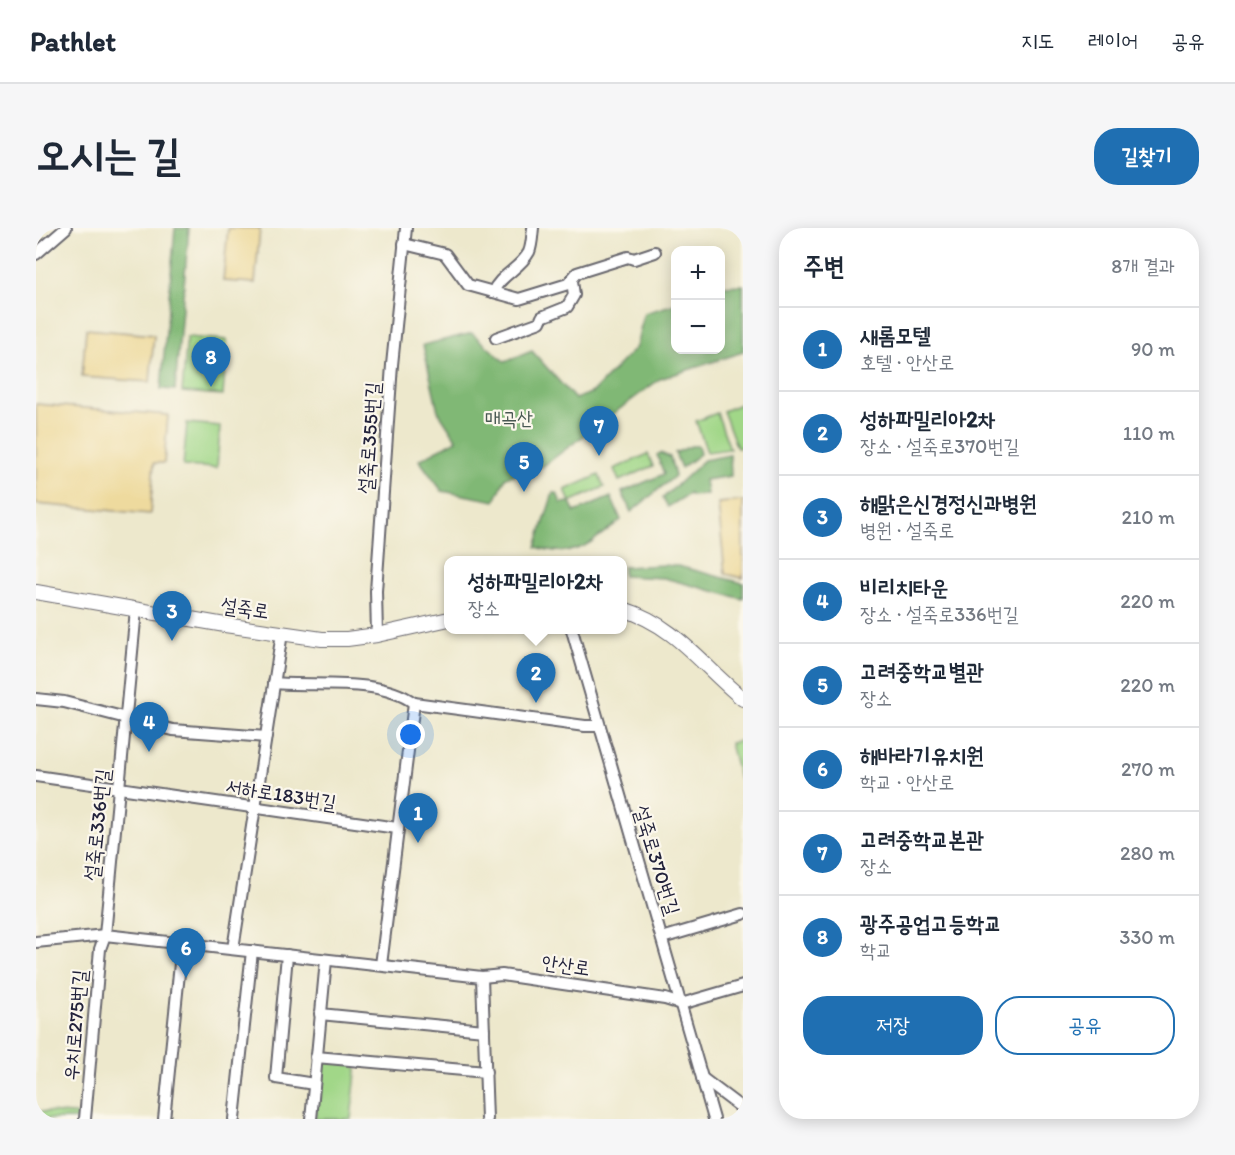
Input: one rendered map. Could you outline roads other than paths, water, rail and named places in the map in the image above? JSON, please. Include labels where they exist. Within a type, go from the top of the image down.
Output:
[{"type":"main road","name":"설죽로","points":[[36,592],[136,610],[334,639],[377,635],[444,620]]},
{"type":"main road","points":[[627,611],[655,622],[673,633],[743,699]]},
{"type":"street","points":[[36,254],[66,228]]},
{"type":"street","name":"설죽로355번길","points":[[377,635],[376,591],[406,228]]},
{"type":"street","points":[[493,292],[496,284],[522,262],[530,250],[533,228]]},
{"type":"street","points":[[404,244],[445,254],[468,285],[519,299],[572,281],[577,273],[628,257],[634,259],[655,252]]},
{"type":"street","points":[[495,338],[540,322],[542,317],[567,307],[574,294],[572,281]]},
{"type":"street","name":"설죽로336번길","points":[[105,935],[136,610]]},
{"type":"street","points":[[233,949],[282,633]]},
{"type":"street","name":"설죽로370번길","points":[[573,634],[714,1119]]},
{"type":"street","points":[[274,683],[356,686],[395,693],[414,704],[599,726]]},
{"type":"street","points":[[36,699],[64,702],[184,732],[266,737]]},
{"type":"street","points":[[381,965],[396,828],[414,704]]},
{"type":"street","name":"서하로183번길","points":[[36,776],[396,828]]},
{"type":"street","points":[[662,938],[743,914]]},
{"type":"street","name":"안산로","points":[[36,942],[105,935],[482,977],[502,975],[546,980],[665,999],[681,1004],[743,986]]},
{"type":"street","name":"우치로275번길","points":[[85,1119],[100,949],[105,935]]},
{"type":"street","points":[[164,1119],[182,944]]},
{"type":"street","points":[[234,1119],[252,951]]},
{"type":"street","points":[[287,955],[276,1078],[314,1084]]},
{"type":"street","points":[[311,1119],[326,960]]},
{"type":"street","points":[[482,977],[487,1119]]},
{"type":"street","points":[[320,1014],[484,1030]]},
{"type":"street","points":[[316,1056],[486,1072]]},
{"type":"street","points":[[701,1078],[743,1109]]},
{"type":"place","name":"광주공업고등학교","points":[[211,387]]},
{"type":"place","name":"고려중학교본관","points":[[599,456]]},
{"type":"place","name":"고려중학교별관","points":[[524,492]]},
{"type":"place","name":"해맑은신경정신과병원","points":[[172,641]]},
{"type":"place","name":"성하파밀리아2차","points":[[536,703]]},
{"type":"place","name":"비리치타운","points":[[149,752]]},
{"type":"place","name":"새롬모텔","points":[[418,843]]},
{"type":"place","name":"해바라기유치원","points":[[186,978]]},
{"type":"park label","name":"매곡산","points":[[509,418]]}]
